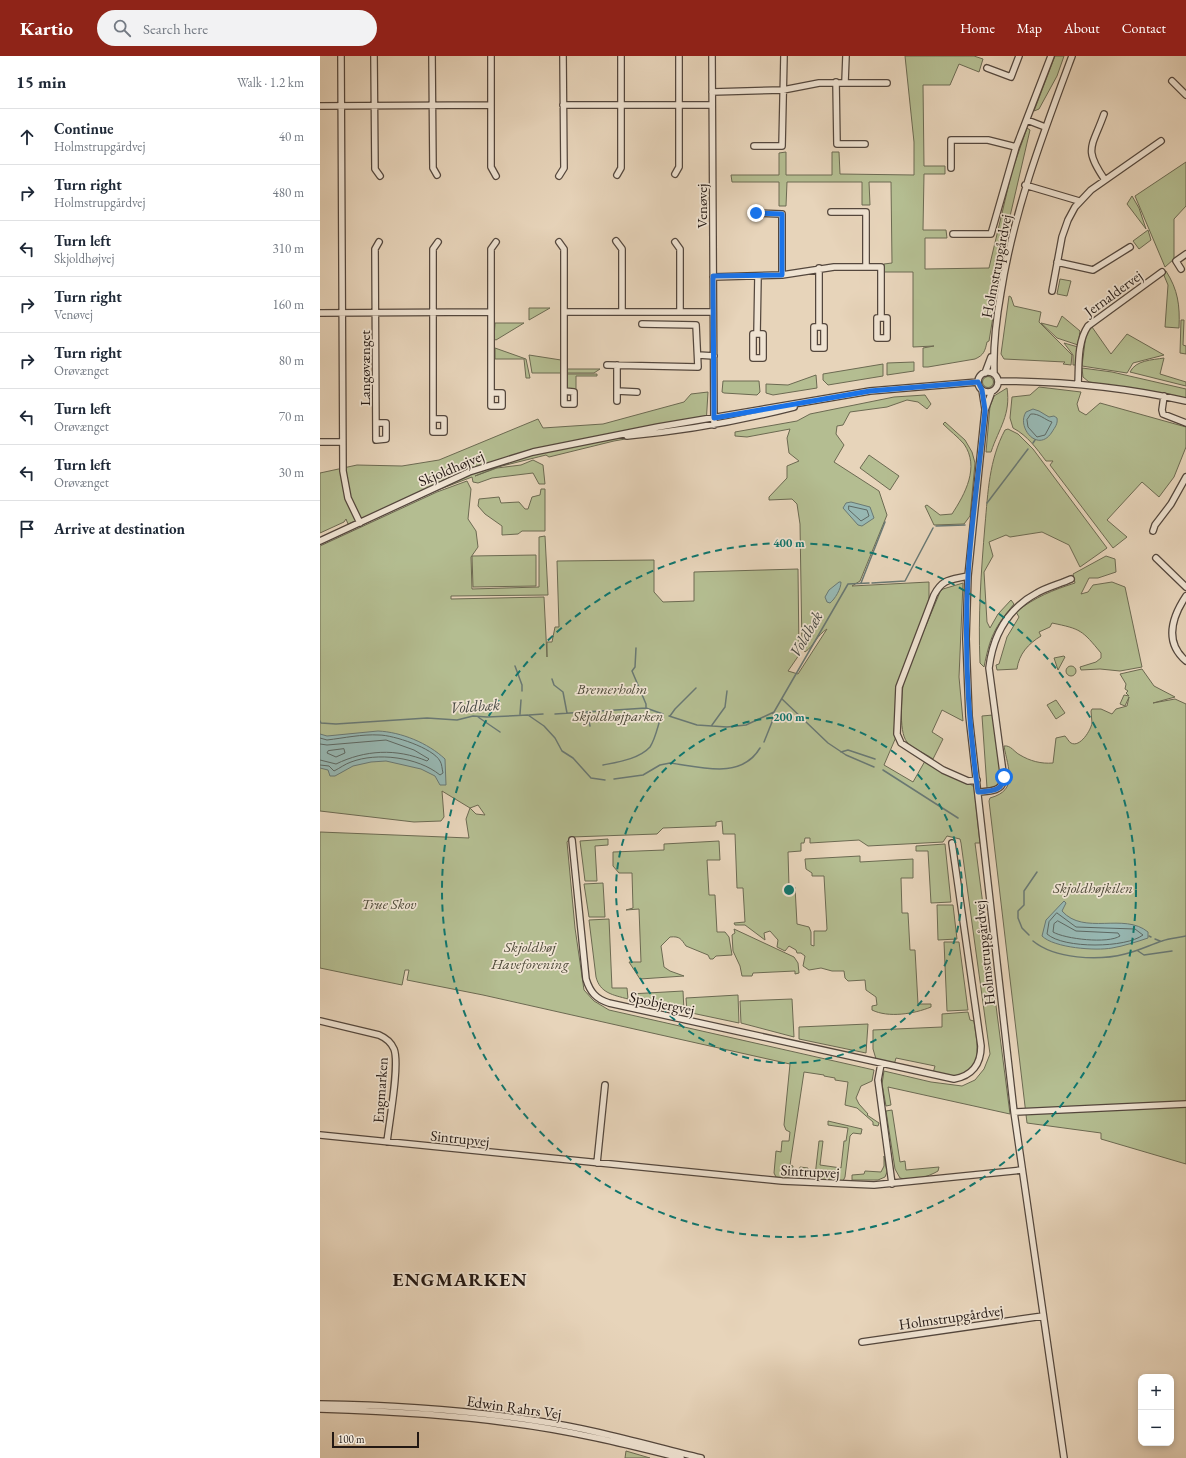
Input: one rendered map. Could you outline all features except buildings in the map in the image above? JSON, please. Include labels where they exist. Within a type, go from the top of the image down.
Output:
[{"type":"street","points":[[341,56],[342,442],[344,481],[348,498],[360,523]]},
{"type":"street","points":[[374,56],[375,169],[380,176]]},
{"type":"street","points":[[432,56],[433,168],[437,175]]},
{"type":"street","points":[[491,56],[491,167],[496,176]]},
{"type":"street","points":[[559,176],[564,168],[563,56]]},
{"type":"street","points":[[617,175],[621,168],[621,56]]},
{"type":"street","points":[[675,174],[679,168],[679,56]]},
{"type":"street","name":"Venøvej","points":[[712,56],[714,424]]},
{"type":"street","points":[[754,146],[782,146],[784,56]]},
{"type":"street","points":[[845,82],[846,56]]},
{"type":"street","points":[[987,68],[1011,77],[1019,56]]},
{"type":"street","points":[[953,234],[991,234],[1016,147],[1051,56]]},
{"type":"street","name":"Holmstrupgårdvej","points":[[994,374],[993,353],[1002,283],[1025,185],[1072,56]]},
{"type":"street","points":[[1172,81],[1186,95]]},
{"type":"street","points":[[712,92],[783,90],[818,83],[836,82],[887,83]]},
{"type":"street","points":[[836,82],[837,144],[865,144]]},
{"type":"street","points":[[320,106],[491,105]]},
{"type":"street","points":[[563,105],[712,105]]},
{"type":"street","points":[[1104,114],[1091,151],[1094,164],[1105,180]]},
{"type":"street","points":[[1026,120],[1045,127]]},
{"type":"street","points":[[951,168],[951,140],[988,140],[1016,147]]},
{"type":"street","points":[[1052,291],[1064,228],[1079,201],[1091,190],[1160,141]]},
{"type":"street","points":[[1025,185],[1079,201]]},
{"type":"street","points":[[831,212],[866,212],[866,267]]},
{"type":"street","points":[[756,213],[782,214],[782,275]]},
{"type":"street","points":[[616,241],[622,249],[622,312]]},
{"type":"street","name":"Langøvænget","points":[[376,423],[375,249],[379,242]]},
{"type":"street","points":[[433,419],[433,249],[438,242]]},
{"type":"street","points":[[492,393],[491,249],[496,242]]},
{"type":"street","points":[[559,242],[564,249],[564,391]]},
{"type":"street","points":[[675,242],[680,248],[680,312]]},
{"type":"street","points":[[1057,262],[1093,270],[1130,247]]},
{"type":"street","points":[[1180,269],[1176,261],[1186,254]]},
{"type":"street","points":[[713,276],[782,275],[819,268],[881,267],[881,318]]},
{"type":"street","points":[[819,268],[819,327]]},
{"type":"street","name":"Jernaldervej","points":[[1078,384],[1081,341],[1083,333],[1088,326],[1162,272]]},
{"type":"street","points":[[757,334],[758,276]]},
{"type":"street","name":"Langøvænget","points":[[320,313],[491,312]]},
{"type":"street","points":[[564,312],[713,312]]},
{"type":"street","points":[[607,365],[698,368],[697,328],[694,325],[642,324]]},
{"type":"street","name":"Holmstrupgårdvej","points":[[986,373],[993,353]]},
{"type":"street","points":[[698,355],[714,356]]},
{"type":"street","points":[[617,365],[617,401]]},
{"type":"street","points":[[986,373],[994,374],[998,381],[996,388],[987,392],[982,390],[978,382],[980,377],[986,373]]},
{"type":"street","points":[[998,381],[1078,384],[1164,396],[1186,401]]},
{"type":"street","name":"Skjoldhøjvej","points":[[320,541],[436,487],[497,462],[533,452],[825,399],[893,389],[978,382]]},
{"type":"street","name":"Holmstrupgårdvej","points":[[982,390],[985,410]]},
{"type":"street","points":[[617,391],[637,392]]},
{"type":"street","name":"Holmstrupgårdvej","points":[[992,391],[985,410],[968,576],[966,666],[969,716],[1014,1112],[1064,1458]]},
{"type":"street","points":[[1164,396],[1162,410],[1163,414],[1186,423]]},
{"type":"street","name":"Skjoldhøjvej","points":[[598,439],[666,433],[766,414],[825,399]]},
{"type":"street","points":[[320,442],[342,442]]},
{"type":"street","points":[[1153,531],[1155,525],[1172,504],[1186,477]]},
{"type":"street","points":[[1156,558],[1186,587]]},
{"type":"street","points":[[968,576],[947,580],[939,586],[934,595],[899,687],[897,734],[901,743],[943,770],[968,781],[976,780]]},
{"type":"street","points":[[978,792],[997,789],[1002,786],[1004,780],[990,678],[991,650],[996,636],[1012,612],[1021,603],[1037,592],[1071,579]]},
{"type":"street","points":[[1186,596],[1173,620],[1171,632],[1177,651],[1186,661]]},
{"type":"street","name":"Spobjergvej","points":[[572,840],[586,979],[592,994],[598,998],[609,1003],[954,1079],[964,1078],[969,1074],[978,1063],[981,1056],[977,1011],[952,843]]},
{"type":"street","name":"Engmarken","points":[[320,1021],[379,1035],[386,1038],[392,1045],[396,1060],[387,1142]]},
{"type":"street","points":[[881,1064],[878,1080],[892,1184]]},
{"type":"street","points":[[597,1163],[605,1085]]},
{"type":"street","points":[[1014,1112],[1186,1104]]},
{"type":"street","name":"Sintrupvej","points":[[320,1135],[770,1181],[852,1185],[892,1184],[1022,1170]]},
{"type":"street","name":"Holmstrupgårdvej","points":[[862,1342],[1043,1316]]},
{"type":"street","name":"Edwin Rahrs Vej","points":[[320,1404],[420,1407],[532,1420],[610,1435],[701,1458]]},
{"type":"street","name":"Edwin Rahrs Vej","points":[[320,1409],[427,1414],[512,1423],[623,1444],[681,1458]]},
{"type":"green space","points":[[905,56],[974,56],[983,59],[979,72],[959,64],[950,85],[923,85],[924,166],[945,166],[945,174],[924,174],[923,230],[946,230],[947,238],[925,238],[925,269],[989,268],[1012,171],[1027,128],[1030,130],[998,268],[1001,268],[989,341],[987,342],[985,350],[982,354],[975,359],[928,367],[923,367],[923,348],[934,346],[913,347],[913,272],[884,272],[884,264],[892,263],[891,182],[869,182],[870,205],[862,205],[862,182],[787,182],[786,206],[779,206],[779,182],[732,182],[731,175],[779,175],[779,153],[786,152],[786,175],[832,175],[832,152],[839,152],[840,174],[914,175],[914,142]]},
{"type":"green space","points":[[1055,56],[1064,56],[1057,76],[1039,109],[1034,111]]},
{"type":"green space","points":[[1186,162],[1186,206],[1174,219],[1174,259],[1165,267],[1135,196]]},
{"type":"green space","points":[[1132,196],[1139,208],[1146,229],[1127,204]]},
{"type":"green space","points":[[1148,230],[1151,240],[1139,249],[1133,241]]},
{"type":"green space","points":[[1166,271],[1176,291],[1179,312],[1179,328],[1165,327],[1168,285],[1163,273]]},
{"type":"green space","points":[[1060,279],[1071,281],[1067,296],[1057,294]]},
{"type":"green space","points":[[1009,296],[1011,297],[1014,306],[1041,312],[1039,322],[1072,355],[1071,365],[1063,364],[1065,362],[1004,359],[1001,354]]},
{"type":"green space","points":[[529,308],[550,308],[529,320]]},
{"type":"green space","points":[[1062,316],[1080,331],[1078,345],[1057,338],[1041,323],[1057,327]]},
{"type":"green space","points":[[1181,320],[1184,320],[1183,345],[1186,346],[1186,354],[1180,353]]},
{"type":"green space","points":[[495,323],[524,323],[496,340],[494,339]]},
{"type":"green space","points":[[1092,327],[1111,354],[1127,334],[1164,355],[1133,363],[1127,373],[1082,366],[1086,334]]},
{"type":"green space","points":[[1064,343],[1078,347],[1076,365],[1073,365],[1073,355]]},
{"type":"green space","points":[[495,348],[526,359],[530,378],[526,378],[524,359],[495,359]]},
{"type":"green space","points":[[529,355],[561,360],[562,373],[532,373]]},
{"type":"green space","points":[[1164,358],[1160,374],[1186,382],[1186,386],[1130,372],[1140,363]]},
{"type":"green space","points":[[914,362],[914,371],[887,375],[887,363]]},
{"type":"green space","points":[[883,364],[883,376],[828,385],[823,380],[823,374]]},
{"type":"green space","points":[[1082,368],[1112,372],[1186,389],[1186,398],[1089,382],[1083,377]]},
{"type":"green space","points":[[567,369],[600,369],[594,373],[567,373]]},
{"type":"green space","points":[[567,374],[597,374],[597,376],[576,376],[576,390],[567,389]]},
{"type":"green space","points":[[816,375],[817,388],[773,395],[766,393],[766,384],[788,385]]},
{"type":"green space","points":[[986,377],[990,377],[992,378],[992,386],[986,387],[983,384],[983,380]]},
{"type":"green space","points":[[723,381],[759,381],[760,392],[757,395],[724,393],[722,392]]},
{"type":"green space","points":[[1039,387],[1081,392],[1077,404],[1079,411],[1086,415],[1100,403],[1186,427],[1186,447],[1174,477],[1159,497],[1142,482],[1107,520],[1127,537],[1113,548],[1050,465],[1053,461],[1046,461],[1027,439],[1013,428],[1010,418],[1012,397],[1030,395]]},
{"type":"green space","points":[[1007,388],[1008,398],[1004,421],[991,452],[986,452],[990,406],[994,396]]},
{"type":"green space","points":[[708,392],[706,425],[614,441],[549,457],[546,455],[498,467],[475,476],[497,468],[521,465],[533,460],[543,465],[545,484],[539,484],[533,473],[492,478],[478,483],[473,482],[472,477],[348,524],[346,519],[344,522],[320,533],[320,473],[357,465],[402,466],[439,460],[538,419],[543,428],[603,424],[684,402],[691,394]]},
{"type":"green space","points":[[925,395],[931,404],[927,409],[918,402],[907,400],[887,407],[850,412],[843,425],[837,426],[836,434],[844,445],[834,462],[879,491],[887,515],[860,581],[852,586],[929,582],[929,602],[897,684],[894,733],[896,737],[884,765],[913,782],[925,761],[974,787],[980,843],[975,843],[1010,1114],[888,1087],[891,1105],[886,1106],[882,1084],[884,1071],[931,1082],[962,1086],[975,1080],[984,1069],[990,1054],[961,843],[960,839],[947,836],[943,842],[868,846],[859,840],[810,843],[810,838],[805,838],[804,843],[801,843],[801,851],[788,852],[789,887],[795,887],[797,924],[809,927],[811,932],[811,945],[814,946],[814,931],[826,931],[827,929],[824,876],[812,876],[812,873],[806,869],[805,859],[860,856],[860,862],[913,859],[913,878],[901,878],[902,913],[908,913],[910,950],[915,950],[918,1004],[931,1004],[931,1007],[917,1012],[901,1014],[886,1014],[872,1010],[872,1006],[877,1005],[876,997],[866,990],[865,980],[848,981],[845,978],[844,971],[832,971],[821,968],[809,970],[803,966],[805,956],[801,953],[797,953],[796,950],[789,946],[785,951],[777,947],[778,940],[770,931],[764,933],[765,940],[745,925],[735,925],[734,923],[745,922],[743,888],[737,888],[735,834],[723,834],[722,821],[716,822],[716,826],[663,828],[657,834],[571,837],[567,842],[575,928],[584,990],[594,1001],[609,1010],[874,1070],[872,1081],[861,1086],[856,1098],[868,1114],[867,1115],[879,1123],[878,1126],[873,1125],[873,1122],[857,1108],[845,1105],[848,1082],[835,1080],[835,1078],[824,1075],[804,1072],[790,1165],[793,1166],[792,1174],[789,1179],[776,1177],[774,1173],[776,1151],[781,1152],[782,1141],[789,1141],[790,1132],[786,1130],[784,1125],[790,1064],[483,995],[407,980],[409,970],[405,970],[402,985],[320,968],[320,832],[469,838],[466,819],[470,808],[442,791],[444,817],[441,821],[414,822],[320,811],[320,546],[437,492],[467,481],[471,489],[468,519],[476,531],[478,547],[471,557],[472,589],[539,587],[539,537],[545,536],[548,595],[451,596],[451,599],[544,597],[547,657],[547,642],[552,642],[555,627],[559,627],[557,561],[654,560],[654,592],[663,602],[694,601],[694,572],[798,569],[799,655],[788,671],[798,674],[827,629],[805,652],[802,648],[800,524],[797,504],[792,499],[769,500],[769,497],[787,478],[787,466],[799,461],[789,453],[787,438],[790,429],[747,437],[735,436],[735,432],[797,421],[810,414],[894,397]],"holes":[[[478,805],[485,815],[476,814],[470,808]]]},
{"type":"green space","points":[[945,422],[965,440],[972,452],[975,463],[970,516],[964,524],[934,525],[925,506],[927,505],[940,515],[952,514],[962,498],[969,480],[971,462],[969,453],[964,444],[943,424]]},
{"type":"green space","points":[[1008,429],[1018,434],[1033,449],[1107,548],[1080,567],[1069,545],[1042,532],[1010,537],[1006,535],[989,542],[993,556],[984,572],[987,622],[990,628],[998,614],[1011,600],[1014,604],[994,633],[988,648],[984,667],[980,663],[979,645],[982,560],[987,500],[992,465],[1000,441],[1005,430]]},
{"type":"green space","points":[[869,455],[899,476],[890,490],[860,468]]},
{"type":"green space","points":[[541,489],[545,489],[545,531],[522,531],[518,534],[502,535],[502,526],[485,514],[478,506],[479,499],[499,497],[501,503],[519,502],[525,509],[528,509],[532,497],[540,495]]},
{"type":"green space","points":[[536,555],[536,586],[473,587],[472,556]]},
{"type":"green space","points":[[1106,556],[1115,559],[1116,572],[1098,578],[1089,578],[1081,594],[1088,592],[1093,585],[1112,582],[1125,587],[1142,667],[1120,671],[1100,669],[1081,670],[1080,667],[1096,662],[1101,658],[1101,653],[1085,635],[1075,629],[1052,623],[1050,627],[1039,632],[1041,636],[1032,642],[1025,650],[1022,654],[1017,669],[997,670],[996,665],[999,664],[1007,637],[1019,617],[1016,612],[1044,594],[1075,583],[1073,574]]},
{"type":"green space","points":[[963,583],[959,677],[963,721],[942,710],[932,732],[943,739],[933,759],[912,747],[904,737],[901,711],[904,678],[940,592],[943,589]]},
{"type":"green space","points":[[1065,657],[1058,670],[1054,658]]},
{"type":"green space","points":[[1069,666],[1073,666],[1076,671],[1073,676],[1069,676],[1066,673],[1066,669]]},
{"type":"green space","name":"Skjoldhøjkilen","points":[[1142,669],[1154,686],[1175,697],[1153,703],[1175,699],[1186,704],[1186,1164],[1101,1139],[1101,1133],[1027,1123],[989,801],[990,798],[1005,790],[1008,784],[1009,770],[1004,746],[1011,748],[1028,759],[1044,763],[1053,763],[1056,738],[1065,736],[1071,743],[1078,743],[1084,738],[1091,726],[1092,709],[1101,709],[1112,714],[1116,709],[1127,706],[1129,697],[1125,706],[1120,704],[1124,695],[1129,696],[1126,693],[1128,691],[1125,689],[1126,684],[1120,674]]},
{"type":"green space","points":[[1056,700],[1065,713],[1056,719],[1047,705]]},
{"type":"green space","points":[[993,715],[1001,780],[994,788],[987,788],[982,716]]},
{"type":"green space","points":[[608,839],[608,845],[595,846],[597,881],[585,881],[580,841]]},
{"type":"green space","points":[[719,841],[720,860],[707,860],[709,895],[715,895],[717,932],[725,932],[729,937],[732,955],[716,956],[713,959],[710,959],[708,955],[686,946],[680,938],[670,937],[661,946],[664,967],[684,976],[640,979],[629,962],[641,962],[639,909],[626,910],[633,908],[632,873],[619,873],[613,866],[613,852],[664,850],[664,844]]},
{"type":"green space","points":[[945,844],[951,902],[931,903],[928,851],[916,851],[916,846]]},
{"type":"green space","points":[[603,883],[605,917],[589,917],[584,884]]},
{"type":"green space","points":[[937,905],[953,905],[957,939],[938,940]]},
{"type":"green space","points":[[609,919],[612,988],[627,988],[628,999],[604,990],[596,977],[589,920]]},
{"type":"green space","points":[[734,929],[794,957],[798,963],[799,973],[795,974],[795,971],[753,973],[752,976],[742,976],[740,966],[733,951],[732,935],[735,933]]},
{"type":"green space","points":[[944,942],[959,942],[968,1010],[947,1011]]},
{"type":"green space","points":[[683,991],[684,1011],[631,999],[630,994]]},
{"type":"green space","points":[[738,995],[739,1023],[687,1012],[686,998]]},
{"type":"green space","points":[[792,999],[794,1037],[741,1023],[740,1001]]},
{"type":"green space","points":[[968,1012],[970,1020],[974,1021],[977,1048],[974,1064],[970,1071],[963,1075],[947,1077],[933,1073],[935,1066],[896,1058],[894,1065],[876,1059],[873,1049],[873,1030],[942,1027],[942,1014]]},
{"type":"green space","points":[[868,1024],[866,1053],[799,1039],[799,1027]]},
{"type":"green space","points":[[892,1110],[900,1162],[905,1161],[906,1170],[939,1167],[938,1171],[919,1178],[900,1178],[895,1169],[886,1111]]},
{"type":"green space","points":[[828,1121],[862,1129],[861,1134],[853,1133],[850,1136],[845,1177],[843,1181],[820,1180],[815,1176],[819,1141],[823,1141],[820,1165],[841,1168],[844,1141],[846,1141],[848,1128],[828,1125]]},
{"type":"green space","points":[[884,1156],[887,1172],[885,1177],[878,1180],[852,1180],[852,1175],[864,1174],[865,1171],[881,1172],[884,1166]]},
{"type":"green space","points":[[800,1167],[808,1168],[807,1177],[804,1179],[798,1179]]},
{"type":"green space","points":[[626,1451],[650,1458],[625,1458]]},
{"type":"water","points":[[1033,409],[1049,417],[1054,416],[1057,418],[1057,424],[1052,432],[1046,438],[1041,440],[1030,436],[1024,425],[1026,412]]},
{"type":"water","points":[[851,502],[870,507],[874,518],[862,526],[858,525],[843,508],[846,503]]},
{"type":"water","points":[[841,582],[841,585],[834,599],[830,603],[827,602],[825,597],[829,590]]},
{"type":"water","points":[[378,731],[414,739],[438,753],[445,759],[446,785],[440,785],[435,776],[421,769],[386,761],[371,762],[353,766],[335,776],[330,776],[328,770],[320,768],[320,734],[327,736]]},
{"type":"water","points":[[1064,901],[1066,903],[1062,911],[1071,918],[1081,922],[1116,923],[1138,926],[1148,932],[1148,938],[1130,944],[1105,949],[1076,948],[1048,940],[1042,936],[1046,920]]},
{"type":"waterway","name":"Voldbæk","points":[[987,503],[1028,449]]},
{"type":"waterway","points":[[861,583],[885,522]]},
{"type":"waterway","name":"Voldbæk","points":[[936,526],[965,525]]},
{"type":"waterway","name":"Voldbæk","points":[[872,583],[905,581],[933,528]]},
{"type":"waterway","name":"Voldbæk","points":[[764,742],[772,722],[774,712],[848,584],[869,583]]},
{"type":"waterway","points":[[636,648],[635,667],[632,671],[646,704],[646,708]]},
{"type":"waterway","points":[[515,666],[522,685],[522,691]]},
{"type":"waterway","points":[[552,679],[554,685],[563,692],[567,713]]},
{"type":"waterway","points":[[670,716],[696,688]]},
{"type":"waterway","points":[[712,725],[725,707],[727,691]]},
{"type":"waterway","points":[[782,699],[828,743],[846,755],[874,767]]},
{"type":"waterway","points":[[520,714],[521,700]]},
{"type":"waterway","name":"Voldbæk","points":[[555,714],[646,708],[663,714]]},
{"type":"waterway","name":"Voldbæk","points":[[669,716],[697,725],[727,727],[746,725],[774,712]]},
{"type":"waterway","points":[[587,713],[590,726]]},
{"type":"waterway","points":[[529,715],[543,714]]},
{"type":"waterway","points":[[603,765],[634,757],[650,747],[662,714]]},
{"type":"waterway","name":"Voldbæk","points":[[320,721],[321,723],[336,724],[427,718],[457,720],[473,716],[487,717],[528,715],[544,726],[555,738],[562,751],[573,758],[591,778],[605,780]]},
{"type":"waterway","points":[[478,717],[500,732]]},
{"type":"waterway","name":"Voldbæk","points":[[614,779],[643,775],[660,765],[670,763],[707,768],[731,768],[752,758],[760,748]]},
{"type":"waterway","points":[[841,752],[848,750],[875,759]]},
{"type":"waterway","points":[[883,770],[958,818]]},
{"type":"waterway","points":[[1029,935],[1022,928],[1018,918],[1018,911],[1024,905],[1024,891],[1037,872]]},
{"type":"waterway","points":[[1033,941],[1053,952],[1090,958],[1125,954],[1165,940],[1186,936]]},
{"type":"waterway","points":[[1155,939],[1160,941]]},
{"type":"waterway","points":[[1138,951],[1144,955],[1172,951]]},
{"type":"district","name":"ENGMARKEN","points":[[460,1279]]},
{"type":"route","points":[[756,213],[782,214],[782,275],[713,276],[714,418],[870,391],[978,382],[979,387],[982,390],[985,410],[968,576],[966,666],[969,716],[978,792],[997,789],[1002,786],[1004,777]]},
{"type":"park label","name":"Bremerholm","points":[[612,688]]},
{"type":"park label","name":"Skjoldhøjparken","points":[[618,715]]},
{"type":"park label","name":"True Skov","points":[[389,903]]},
{"type":"park label","name":"Skjoldhøj Haveforening","points":[[530,954]]}]
